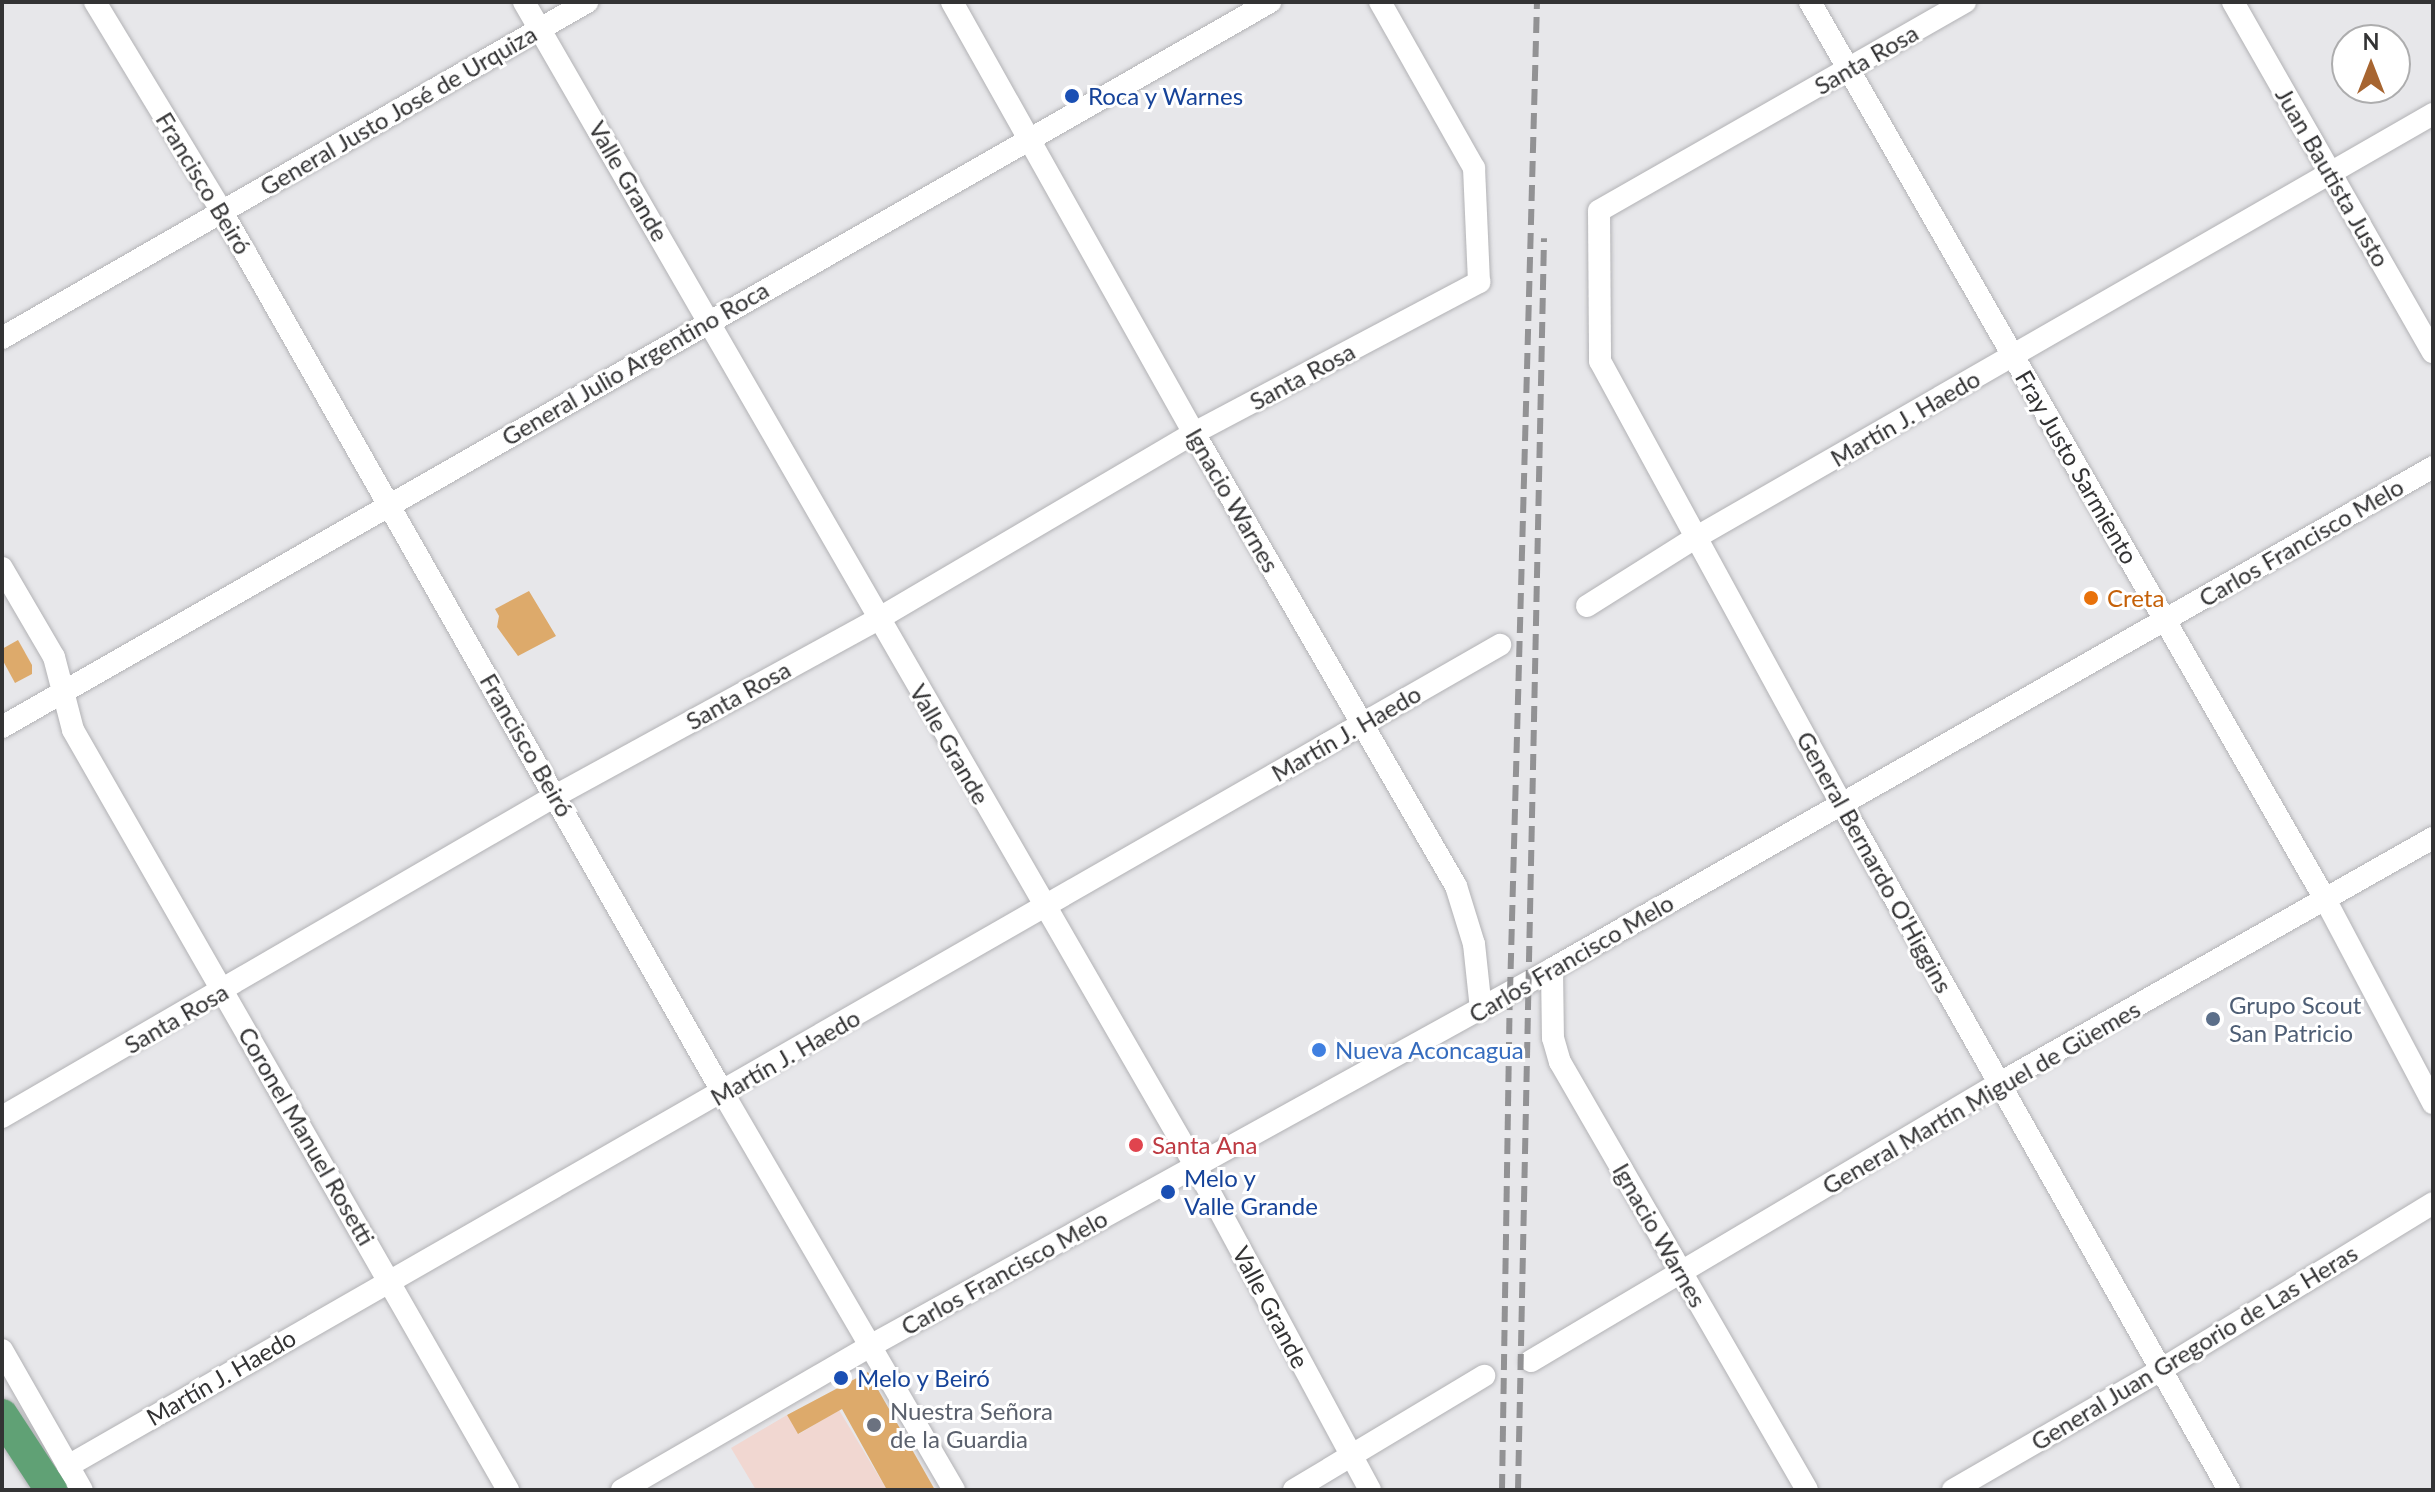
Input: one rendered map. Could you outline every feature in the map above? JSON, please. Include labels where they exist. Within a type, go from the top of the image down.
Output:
[{"type":"highway","points":[[2,1415],[59,1478]]},
{"type":"street","name":"Francisco Beiró","points":[[95,2],[221,210],[723,1093],[954,1490]]},
{"type":"street","name":"Valle Grande","points":[[524,2],[711,321],[878,619],[1195,1165],[1370,1490]]},
{"type":"street","name":"General Justo José de Urquiza","points":[[2,338],[587,2]]},
{"type":"street","name":"Ignacio Warnes","points":[[952,2],[1194,433],[1456,886],[1474,944],[1481,1010]]},
{"type":"street","name":"General Julio Argentino Roca","points":[[2,727],[1270,2]]},
{"type":"street","name":"Santa Rosa","points":[[2,1117],[224,991],[555,796],[878,619],[1194,433],[1479,282],[1474,168],[1380,2]]},
{"type":"street","name":"Fray Justo Sarmiento","points":[[1810,2],[2325,899],[2433,1103]]},
{"type":"street","name":"Santa Rosa","points":[[1599,211],[1965,2]]},
{"type":"street","name":"Juan Bautista Justo","points":[[2233,2],[2433,352]]},
{"type":"street","name":"Martín J. Haedo","points":[[1587,606],[1695,538],[2433,114]]},
{"type":"street","name":"General Bernardo O'Higgins","points":[[1599,211],[1600,361],[1841,803],[2159,1371],[2229,1490]]},
{"type":"street","name":"Carlos Francisco Melo","points":[[622,1490],[872,1345],[1481,1010],[2433,467]]},
{"type":"street","name":"Coronel Manuel Rosetti","points":[[2,568],[54,657],[73,730],[508,1490]]},
{"type":"street","name":"Martín J. Haedo","points":[[59,1478],[389,1281],[723,1093],[1500,645]]},
{"type":"street","name":"General Martín Miguel de Güemes","points":[[1531,1361],[1998,1084],[2433,838]]},
{"type":"street","name":"Ignacio Warnes","points":[[1552,969],[1553,1038],[1560,1062],[1807,1490]]},
{"type":"street","name":"General Juan Gregorio de Las Heras","points":[[1953,1490],[2159,1371],[2433,1203]]},
{"type":"street","points":[[2,1350],[59,1478],[82,1490]]},
{"type":"street","points":[[1294,1490],[1484,1376]]},
{"type":"shaded area","points":[[839,1410],[887,1490],[756,1490],[731,1448],[787,1415],[799,1434]]},
{"type":"building","points":[[529,591],[556,636],[518,656],[497,627],[499,616],[495,609]]},
{"type":"building","points":[[18,640],[32,665],[32,674],[15,683],[2,659],[2,649]]},
{"type":"building","name":"Nuestra Señora de la Guardia","points":[[868,1372],[935,1490],[887,1490],[842,1409],[798,1434],[787,1415]]},
{"type":"railway","points":[[1502,1490],[1510,993],[1537,2]]},
{"type":"railway","points":[[1518,1490],[1544,238]]},
{"type":"place","name":"Roca y Warnes","points":[[1072,96]]},
{"type":"place","name":"Creta","points":[[2091,598]]},
{"type":"place","name":"Grupo Scout San Patricio","points":[[2213,1019]]},
{"type":"place","name":"Nueva Aconcagua","points":[[1319,1050]]},
{"type":"place","name":"Santa Ana","points":[[1136,1145]]},
{"type":"place","name":"Melo y Valle Grande","points":[[1168,1192]]},
{"type":"place","name":"Melo y Beiró","points":[[841,1378]]},
{"type":"place","name":"Nuestra Señora de la Guardia","points":[[874,1425]]}]
